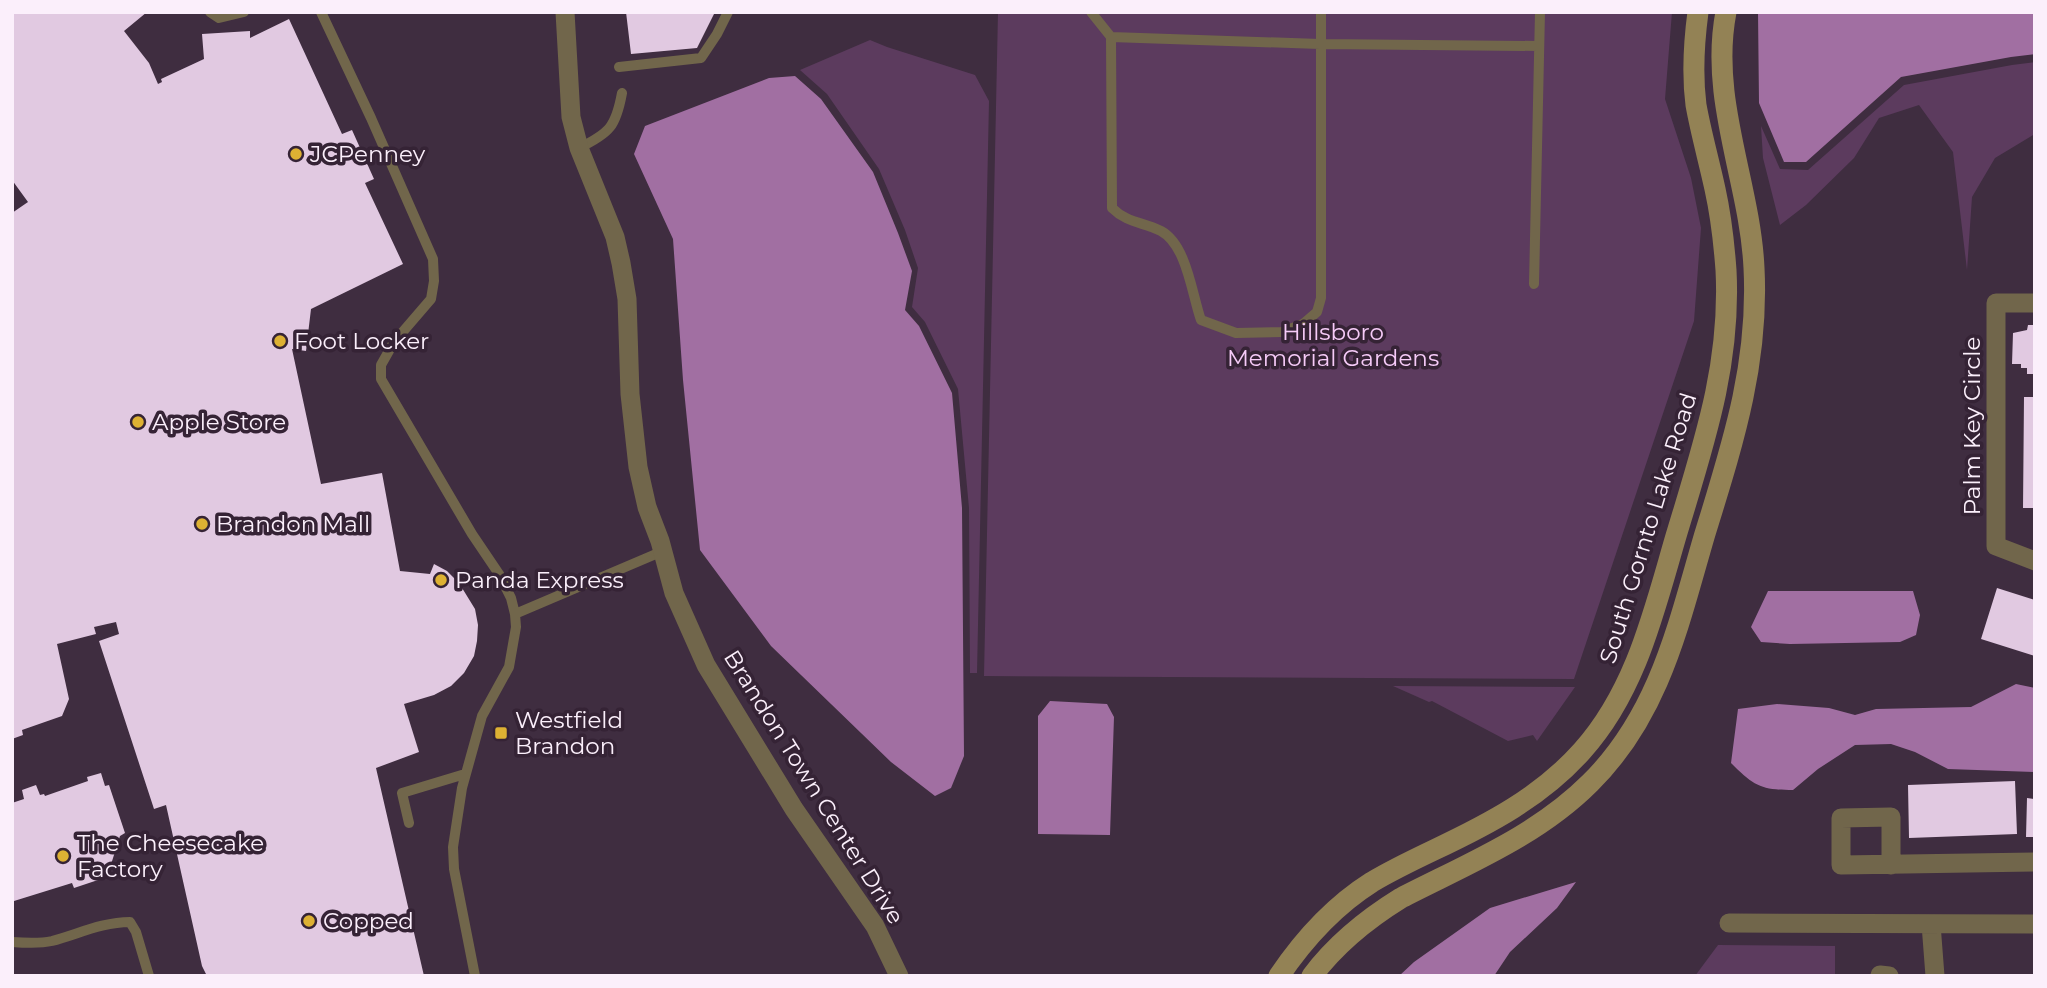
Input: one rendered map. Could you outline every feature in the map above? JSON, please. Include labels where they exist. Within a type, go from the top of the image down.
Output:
[{"type":"street","name":"Brandon Town Center Drive","points":[[565,12],[571,117],[579,148],[615,237],[621,264],[629,319],[634,442],[644,495],[674,593],[706,665],[793,808],[875,926],[899,976]]},
{"type":"street","name":"South Gornto Lake Road","points":[[1279,976],[1308,938],[1354,895],[1394,870],[1499,817],[1549,783],[1583,750],[1605,723],[1638,659],[1712,416],[1724,348],[1727,303],[1723,232],[1702,134],[1695,86],[1694,55],[1698,12]]},
{"type":"street","points":[[1312,976],[1350,935],[1385,908],[1520,838],[1573,799],[1618,751],[1647,706],[1664,669],[1739,420],[1751,359],[1754,268],[1746,205],[1724,99],[1722,59],[1726,12]]},
{"type":"street","name":"Palm Key Circle","points":[[2035,303],[1996,303],[1996,546],[2035,561]]},
{"type":"street","points":[[1891,865],[2035,862]]},
{"type":"street","points":[[1729,923],[2035,924]]},
{"type":"street","points":[[1931,924],[1935,976]]},
{"type":"street","points":[[1880,975],[1889,976]]},
{"type":"lane","points":[[210,12],[219,18],[244,12]]},
{"type":"lane","points":[[321,12],[433,259],[431,299],[394,342],[381,365],[381,379],[466,525],[499,574],[511,598],[515,614],[516,627],[509,667],[482,716],[465,774],[453,848],[454,869],[475,976]]},
{"type":"lane","points":[[619,67],[701,58],[728,12]]},
{"type":"lane","points":[[1091,12],[1111,37],[1112,208],[1122,218],[1140,222],[1164,233],[1178,249],[1201,320],[1236,333],[1282,332],[1303,324],[1317,312],[1321,298],[1321,12]]},
{"type":"lane","points":[[1534,284],[1540,12]]},
{"type":"lane","points":[[1111,37],[1320,44],[1538,46]]},
{"type":"lane","points":[[579,148],[599,139],[618,118],[622,93]]},
{"type":"lane","points":[[515,614],[663,551]]},
{"type":"lane","points":[[1638,659],[1664,669]]},
{"type":"lane","points":[[409,823],[402,793],[465,774]]},
{"type":"lane","points":[[12,942],[50,941],[117,922],[130,922],[136,932],[149,976]]},
{"type":"green space","name":"Hillsboro Memorial Gardens","points":[[998,12],[1672,12],[1665,99],[1691,178],[1701,228],[1694,321],[1574,679],[984,676]]},
{"type":"green space","points":[[870,40],[975,75],[989,101],[977,673],[970,673],[969,508],[958,389],[925,322],[912,307],[918,268],[879,169],[827,94],[800,70]]},
{"type":"green space","points":[[2035,62],[2035,134],[1995,158],[1972,197],[1967,270],[1953,152],[1919,105],[1879,118],[1854,158],[1806,205],[1780,225],[1763,158],[1761,126],[1780,169],[1808,170],[1904,85]]},
{"type":"green space","points":[[1393,686],[1575,687],[1537,741],[1533,735],[1508,741],[1432,701]]},
{"type":"green space","points":[[1718,945],[1835,946],[1835,976],[1695,976]]},
{"type":"shaded area","points":[[1758,12],[2035,12],[2035,54],[1901,77],[1806,162],[1784,162],[1759,103]]},
{"type":"shaded area","points":[[795,76],[821,99],[873,172],[912,271],[905,310],[919,326],[952,393],[962,508],[964,756],[951,788],[935,796],[891,762],[771,646],[700,550],[683,380],[673,239],[634,154],[645,126],[769,78]]},
{"type":"shaded area","points":[[1768,591],[1913,591],[1920,615],[1916,635],[1900,642],[1761,642],[1751,627]]},
{"type":"shaded area","points":[[2016,684],[2035,688],[2035,772],[1948,769],[1915,752],[1891,744],[1855,745],[1818,769],[1793,790],[1782,790],[1759,785],[1731,763],[1738,709],[1777,704],[1829,708],[1855,715],[1876,709],[1971,707]]},
{"type":"shaded area","points":[[1050,701],[1107,704],[1114,717],[1110,835],[1038,834],[1038,716]]},
{"type":"shaded area","points":[[1576,882],[1557,908],[1510,952],[1494,976],[1399,976],[1414,962],[1490,908]]},
{"type":"building","name":"Brandon Mall","points":[[12,12],[147,12],[124,31],[149,63],[158,84],[162,82],[161,79],[204,59],[202,34],[250,31],[250,38],[289,19],[342,134],[352,130],[374,179],[365,183],[403,264],[311,309],[306,351],[292,349],[321,484],[382,473],[400,571],[430,574],[434,564],[447,571],[459,583],[475,609],[477,641],[474,656],[464,673],[451,686],[434,695],[404,704],[419,752],[376,768],[424,976],[207,976],[202,966],[166,805],[154,809],[99,641],[119,634],[116,622],[94,627],[96,634],[57,644],[69,699],[62,716],[22,730],[23,735],[12,739],[12,213],[28,202],[12,180]]},
{"type":"building","points":[[626,12],[715,12],[697,48],[631,54]]},
{"type":"building","points":[[2028,325],[2035,325],[2035,374],[2027,374],[2027,368],[2021,368],[2021,364],[2012,364],[2013,333],[2027,330]]},
{"type":"building","points":[[2024,397],[2035,397],[2035,508],[2023,508]]},
{"type":"building","points":[[1997,588],[2035,600],[2035,656],[1981,639]]},
{"type":"building","name":"The Cheesecake Factory","points":[[101,773],[105,786],[109,785],[125,833],[120,836],[107,877],[74,888],[72,883],[14,901],[12,803],[24,799],[22,790],[36,785],[40,795],[45,796],[88,781],[87,777]]},
{"type":"building","points":[[2015,781],[2017,834],[1909,838],[1908,785]]},
{"type":"building","points":[[2027,798],[2035,799],[2035,837],[2026,837]]},
{"type":"place","name":"JCPenney","points":[[296,154]]},
{"type":"place","name":"Foot Locker","points":[[280,341]]},
{"type":"place","name":"Apple Store","points":[[138,422]]},
{"type":"place","name":"Brandon Mall","points":[[202,524]]},
{"type":"place","name":"Panda Express","points":[[441,580]]},
{"type":"place","name":"Westfield Brandon","points":[[501,733]]},
{"type":"place","name":"The Cheesecake Factory","points":[[63,856]]},
{"type":"place","name":"Copped","points":[[309,921]]}]
